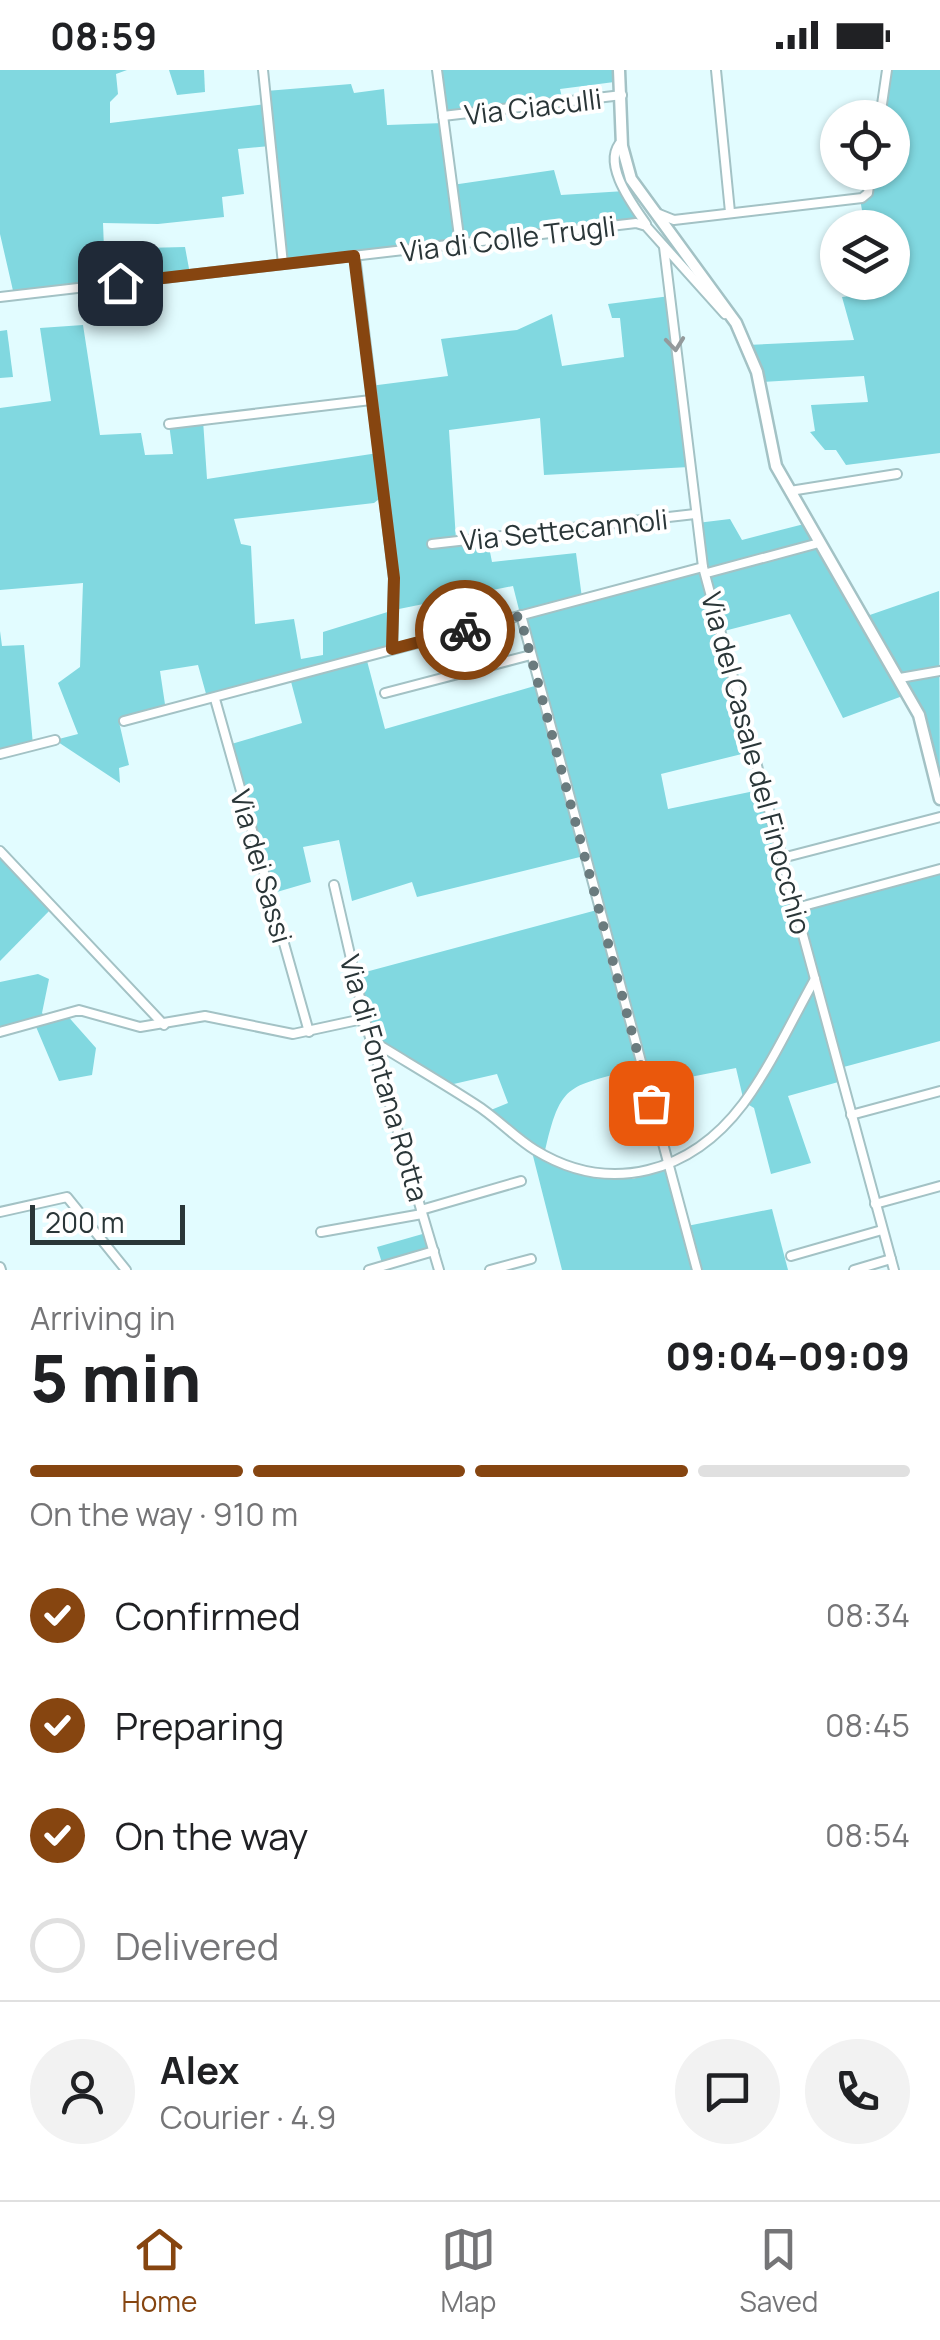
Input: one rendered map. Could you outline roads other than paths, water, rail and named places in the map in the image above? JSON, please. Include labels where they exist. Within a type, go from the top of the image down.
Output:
[{"type":"main road","points":[[620,70],[622,141],[633,183],[736,323],[758,375],[772,458],[900,678],[926,732],[940,799]]},
{"type":"street","points":[[264,70],[283,264]]},
{"type":"street","points":[[437,70],[460,244]]},
{"type":"street","points":[[716,70],[730,212]]},
{"type":"street","points":[[883,100],[887,70]]},
{"type":"street","name":"Via Ciaculli","points":[[443,116],[623,95]]},
{"type":"street","points":[[622,141],[616,148],[619,178],[654,236]]},
{"type":"street","points":[[633,183],[667,220],[866,196],[868,190]]},
{"type":"street","name":"Via di Colle Trugli","points":[[0,297],[633,223],[643,224],[736,323]]},
{"type":"street","name":"Via del Casale del Finocchio","points":[[664,247],[705,570],[894,1270]]},
{"type":"street","points":[[354,256],[394,578],[392,649]]},
{"type":"street","points":[[169,424],[372,400]]},
{"type":"street","points":[[790,492],[897,474]]},
{"type":"street","name":"Via Settecannoli","points":[[432,544],[696,514]]},
{"type":"street","points":[[124,721],[819,542]]},
{"type":"street","points":[[520,616],[696,1270]]},
{"type":"street","points":[[385,694],[531,655]]},
{"type":"street","points":[[900,678],[940,671]]},
{"type":"street","name":"Via dei Sassi","points":[[215,699],[308,1032]]},
{"type":"street","points":[[0,754],[54,740]]},
{"type":"street","points":[[782,858],[940,816]]},
{"type":"street","points":[[0,851],[164,1025]]},
{"type":"street","points":[[796,908],[940,870]]},
{"type":"street","name":"Via di Fontana Rotta","points":[[334,885],[370,1040],[439,1270]]},
{"type":"street","points":[[370,1040],[565,1166],[593,1175],[621,1176],[668,1166],[707,1140],[742,1105],[802,1010],[815,979]]},
{"type":"street","points":[[0,1032],[79,1010],[138,1027],[207,1016],[282,1032],[308,1032],[360,1020],[366,1024]]},
{"type":"street","points":[[852,1115],[940,1091]]},
{"type":"street","points":[[321,1232],[422,1212],[522,1181]]},
{"type":"street","points":[[876,1204],[940,1186]]},
{"type":"street","points":[[0,1212],[67,1196],[126,1270]]},
{"type":"street","points":[[791,1256],[882,1230]]},
{"type":"street","points":[[369,1270],[434,1251]]},
{"type":"street","points":[[854,1270],[891,1259]]},
{"type":"street","points":[[490,1270],[530,1260]]}]
